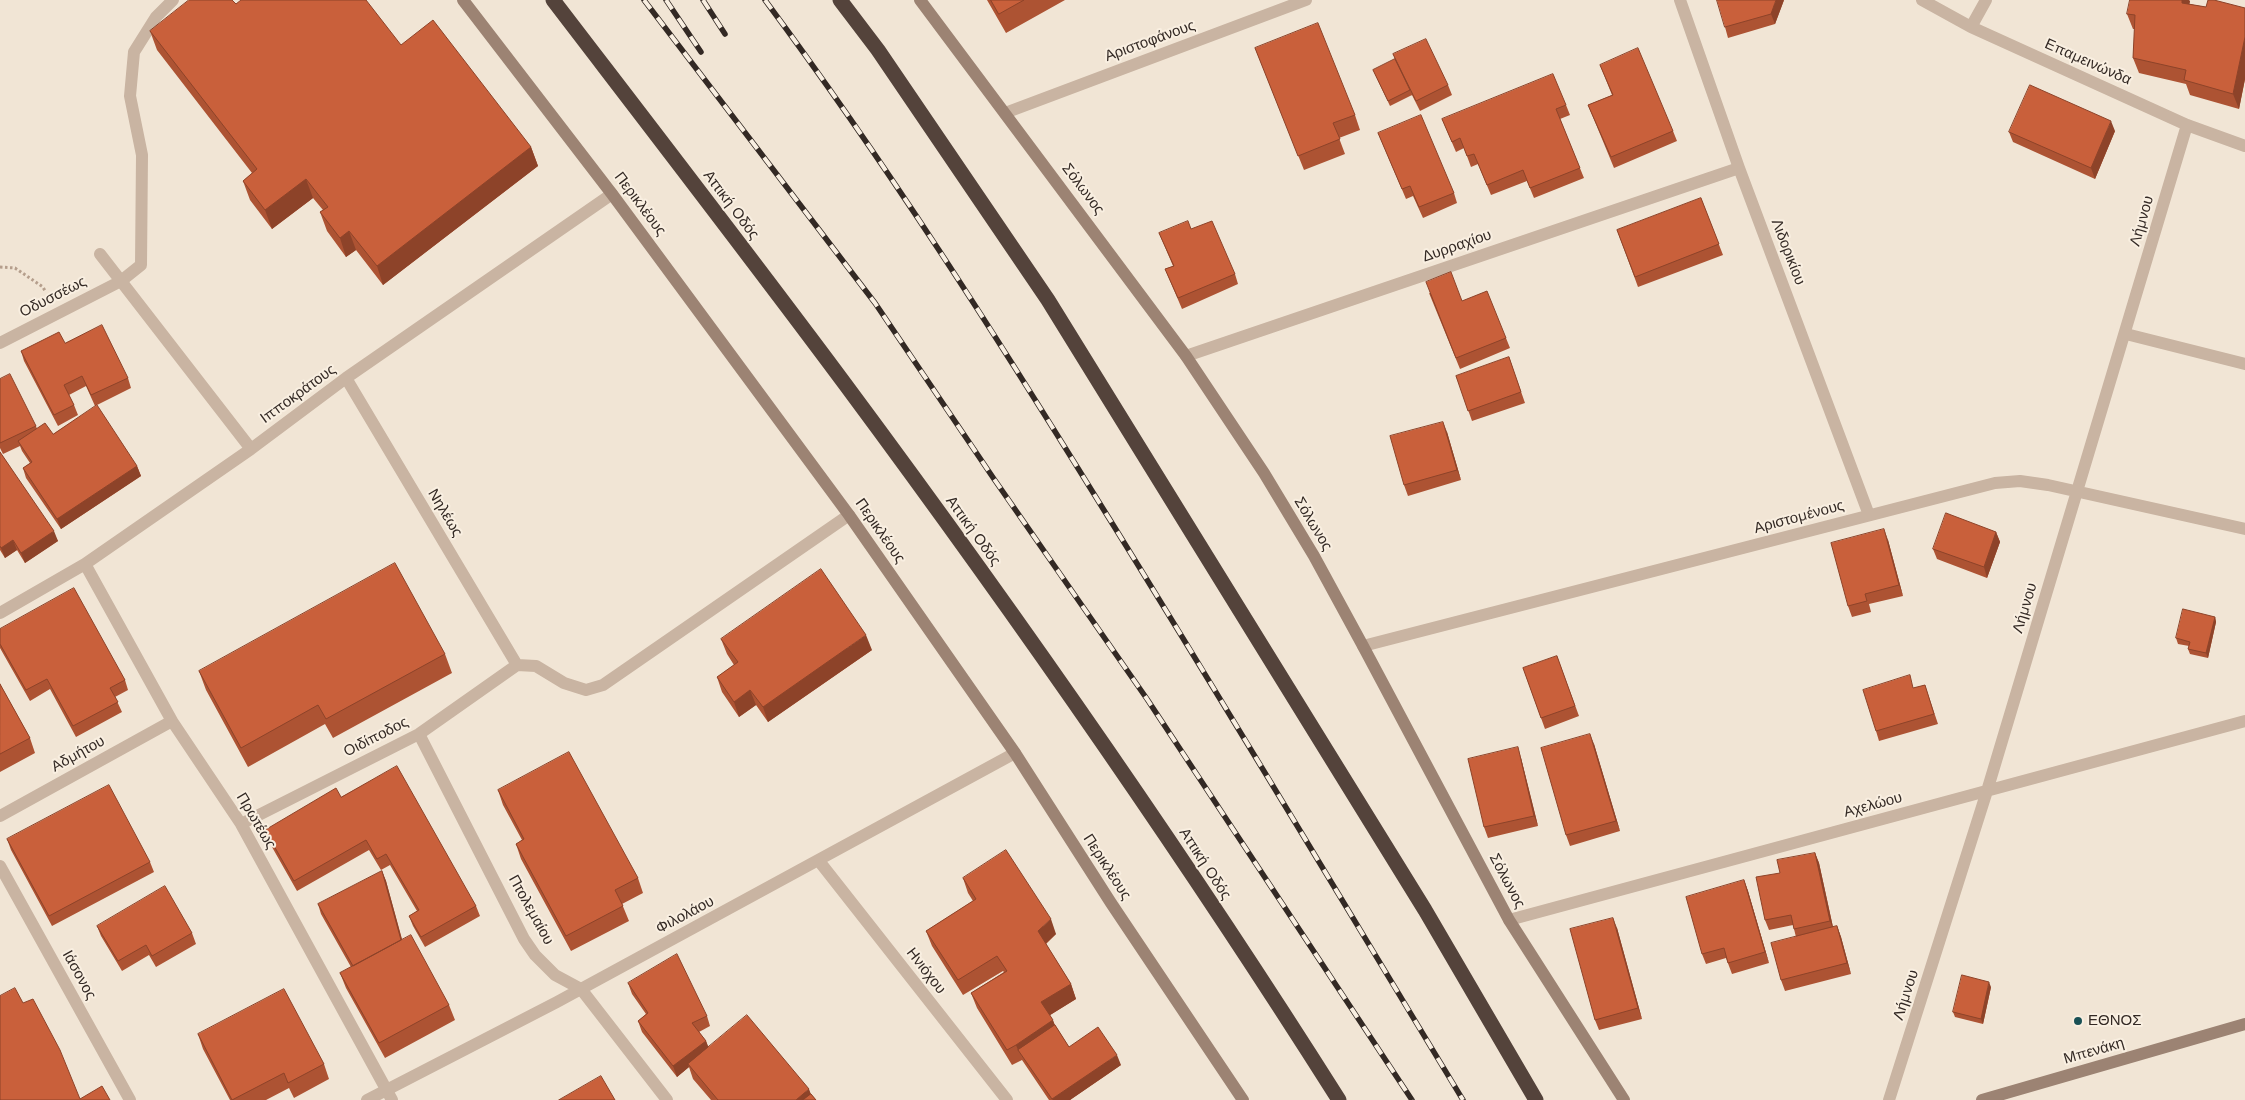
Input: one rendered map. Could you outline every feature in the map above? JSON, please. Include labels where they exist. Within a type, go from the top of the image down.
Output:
[{"type":"highway","name":"Αττική Οδός","points":[[554,0],[846,386],[993,590],[1138,795],[1339,1100]]},
{"type":"highway","points":[[840,0],[878,50],[1048,300],[1425,910],[1536,1100]]},
{"type":"highway","points":[[1505,1049],[1544,1100]]},
{"type":"highway","points":[[1314,1061],[1331,1100]]},
{"type":"street","name":"Οδυσσέως","points":[[0,343],[121,281],[141,265],[142,155],[130,96],[134,52],[156,17],[173,0]]},
{"type":"street","name":"Περικλέους","points":[[463,0],[612,194],[849,515],[1015,754],[1111,903],[1243,1100]]},
{"type":"street","name":"Σόλωνος","points":[[920,0],[1186,356],[1264,473],[1314,556],[1364,646],[1509,920],[1624,1100]]},
{"type":"street","name":"Αριστοφάνους","points":[[1005,112],[1306,0]]},
{"type":"street","name":"Λιδορικίου","points":[[1680,0],[1739,168],[1869,515]]},
{"type":"street","name":"Επαμεινώνδα","points":[[1922,0],[1971,27],[2187,125],[2245,146]]},
{"type":"street","points":[[1971,27],[1986,0]]},
{"type":"street","name":"Λήμνου","points":[[1890,1100],[1987,791],[2076,491],[2126,334],[2187,125]]},
{"type":"street","name":"Δυρραχίου","points":[[1186,356],[1739,168]]},
{"type":"street","name":"Ιπποκράτους","points":[[0,612],[85,564],[251,449],[346,378],[612,194]]},
{"type":"street","points":[[100,254],[251,449]]},
{"type":"street","points":[[2126,334],[2245,364]]},
{"type":"street","name":"Νηλέως","points":[[346,378],[516,665]]},
{"type":"street","name":"Αριστομένους","points":[[1364,646],[1995,483],[2020,481],[2076,491],[2245,529]]},
{"type":"street","points":[[516,665],[536,666],[564,683],[586,690],[603,685],[622,674],[849,515]]},
{"type":"street","name":"Πρωτέως","points":[[85,564],[172,722],[241,824],[389,1095]]},
{"type":"street","name":"Οιδίποδος","points":[[241,824],[418,734],[516,665]]},
{"type":"street","name":"Αχελώου","points":[[1509,920],[2245,721]]},
{"type":"street","name":"Αδμήτου","points":[[0,816],[172,722]]},
{"type":"street","name":"Πτολεμαίου","points":[[418,734],[524,939],[535,955],[554,975],[581,989],[667,1100]]},
{"type":"street","name":"Φιλολάου","points":[[367,1100],[389,1095],[1015,754]]},
{"type":"street","name":"Ηνιόχου","points":[[819,861],[1007,1100]]},
{"type":"street","name":"Ιάσονος","points":[[0,866],[130,1100]]},
{"type":"street","name":"Μπενάκη","points":[[1982,1100],[2245,1024]]},
{"type":"path","points":[[0,267],[15,268],[43,287],[56,314]]},
{"type":"building","points":[[189,0],[232,0],[236,4],[241,0],[366,0],[401,45],[433,20],[531,147],[377,266],[349,231],[340,238],[320,212],[328,207],[306,179],[265,210],[243,181],[257,169],[150,31]]},
{"type":"building","points":[[991,0],[1024,0],[999,14]]},
{"type":"building","points":[[1717,0],[1776,0],[1771,14],[1725,27]]},
{"type":"building","points":[[2130,0],[2182,0],[2182,3],[2206,7],[2208,0],[2214,0],[2245,8],[2245,37],[2233,94],[2184,80],[2186,70],[2133,58],[2135,15],[2127,14]]},
{"type":"building","points":[[1318,23],[1355,115],[1333,123],[1340,139],[1298,156],[1255,48]]},
{"type":"building","points":[[1426,39],[1448,85],[1416,101],[1393,54]]},
{"type":"building","points":[[1638,48],[1673,131],[1611,157],[1588,105],[1613,95],[1600,65]]},
{"type":"building","points":[[1395,59],[1410,90],[1388,101],[1373,70]]},
{"type":"building","points":[[1553,74],[1566,105],[1556,109],[1580,168],[1530,188],[1523,170],[1487,185],[1474,154],[1467,156],[1460,138],[1452,142],[1442,119]]},
{"type":"building","points":[[2030,85],[2111,121],[2091,168],[2009,132]]},
{"type":"building","points":[[1421,115],[1454,193],[1419,207],[1410,186],[1402,189],[1378,133]]},
{"type":"building","points":[[1701,198],[1719,244],[1635,277],[1617,230]]},
{"type":"building","points":[[1188,221],[1191,229],[1212,221],[1235,274],[1178,298],[1165,269],[1174,266],[1159,233]]},
{"type":"building","points":[[1451,272],[1462,301],[1487,291],[1506,338],[1456,358],[1426,282]]},
{"type":"building","points":[[102,325],[128,378],[91,395],[82,376],[64,385],[74,405],[54,415],[21,351],[59,332],[65,343]]},
{"type":"building","points":[[1509,357],[1521,392],[1468,411],[1456,376]]},
{"type":"building","points":[[10,374],[36,426],[0,443],[0,379]]},
{"type":"building","points":[[97,405],[137,466],[57,519],[23,468],[32,462],[18,441],[45,423],[53,434]]},
{"type":"building","points":[[1443,422],[1457,470],[1404,485],[1390,436]]},
{"type":"building","points":[[0,452],[54,531],[21,553],[13,540],[1,548],[0,546]]},
{"type":"building","points":[[1946,513],[1996,532],[1984,567],[1933,549]]},
{"type":"building","points":[[1884,529],[1899,585],[1865,594],[1867,601],[1848,606],[1831,543]]},
{"type":"building","points":[[395,563],[445,654],[326,719],[318,705],[241,748],[199,671]]},
{"type":"building","points":[[821,569],[866,635],[763,707],[750,690],[734,702],[717,677],[738,662],[721,639]]},
{"type":"building","points":[[74,588],[125,680],[110,688],[118,702],[73,726],[47,679],[26,690],[0,644],[0,629]]},
{"type":"building","points":[[2183,609],[2215,617],[2206,653],[2188,649],[2190,642],[2176,638]]},
{"type":"building","points":[[1557,656],[1575,706],[1541,718],[1523,668]]},
{"type":"building","points":[[1910,675],[1913,688],[1925,685],[1934,714],[1876,731],[1863,690]]},
{"type":"building","points":[[0,684],[30,738],[0,754]]},
{"type":"building","points":[[1590,734],[1616,821],[1566,835],[1541,748]]},
{"type":"building","points":[[1518,747],[1534,816],[1484,827],[1468,759]]},
{"type":"building","points":[[569,752],[638,878],[615,890],[623,906],[566,936],[516,844],[524,839],[498,790]]},
{"type":"building","points":[[397,766],[476,906],[421,937],[409,916],[419,910],[386,854],[377,859],[366,840],[294,881],[265,830],[336,788],[341,797]]},
{"type":"building","points":[[109,785],[150,862],[49,916],[7,839]]},
{"type":"building","points":[[1006,850],[1051,919],[1038,931],[1071,984],[1041,1002],[1053,1020],[1007,1050],[971,993],[1007,971],[997,956],[958,980],[926,931],[976,899],[963,878]]},
{"type":"building","points":[[1815,853],[1830,921],[1794,929],[1791,915],[1765,920],[1756,877],[1780,873],[1777,860]]},
{"type":"building","points":[[382,871],[401,940],[353,966],[318,904]]},
{"type":"building","points":[[1744,880],[1765,952],[1728,963],[1724,948],[1702,954],[1686,897]]},
{"type":"building","points":[[165,886],[192,933],[152,956],[146,945],[118,961],[97,926]]},
{"type":"building","points":[[1613,918],[1638,1008],[1595,1020],[1570,929]]},
{"type":"building","points":[[1837,926],[1847,963],[1781,980],[1771,943]]},
{"type":"building","points":[[411,935],[449,1005],[379,1043],[340,973]]},
{"type":"building","points":[[677,954],[707,1016],[692,1023],[706,1041],[673,1066],[638,1021],[648,1013],[628,983]]},
{"type":"building","points":[[1962,975],[1989,982],[1981,1019],[1953,1012]]},
{"type":"building","points":[[15,988],[23,1003],[33,999],[60,1050],[80,1099],[102,1086],[110,1100],[0,1100],[0,996]]},
{"type":"building","points":[[284,989],[324,1064],[288,1083],[284,1073],[232,1100],[198,1034]]},
{"type":"building","points":[[747,1015],[809,1089],[796,1100],[718,1100],[688,1064]]},
{"type":"building","points":[[1055,1025],[1069,1047],[1098,1027],[1117,1055],[1052,1099],[1018,1050]]},
{"type":"building","points":[[601,1076],[615,1100],[559,1100]]},
{"type":"building","points":[[811,1094],[816,1100],[803,1100]]},
{"type":"railway","points":[[644,0],[875,303],[994,479],[1147,699],[1412,1100]]},
{"type":"railway","points":[[666,0],[701,52]]},
{"type":"railway","points":[[703,0],[725,34]]},
{"type":"railway","points":[[765,0],[897,186],[1021,378],[1193,654],[1463,1100]]},
{"type":"place","name":"ΕΘΝΟΣ","points":[[2078,1021]]}]
